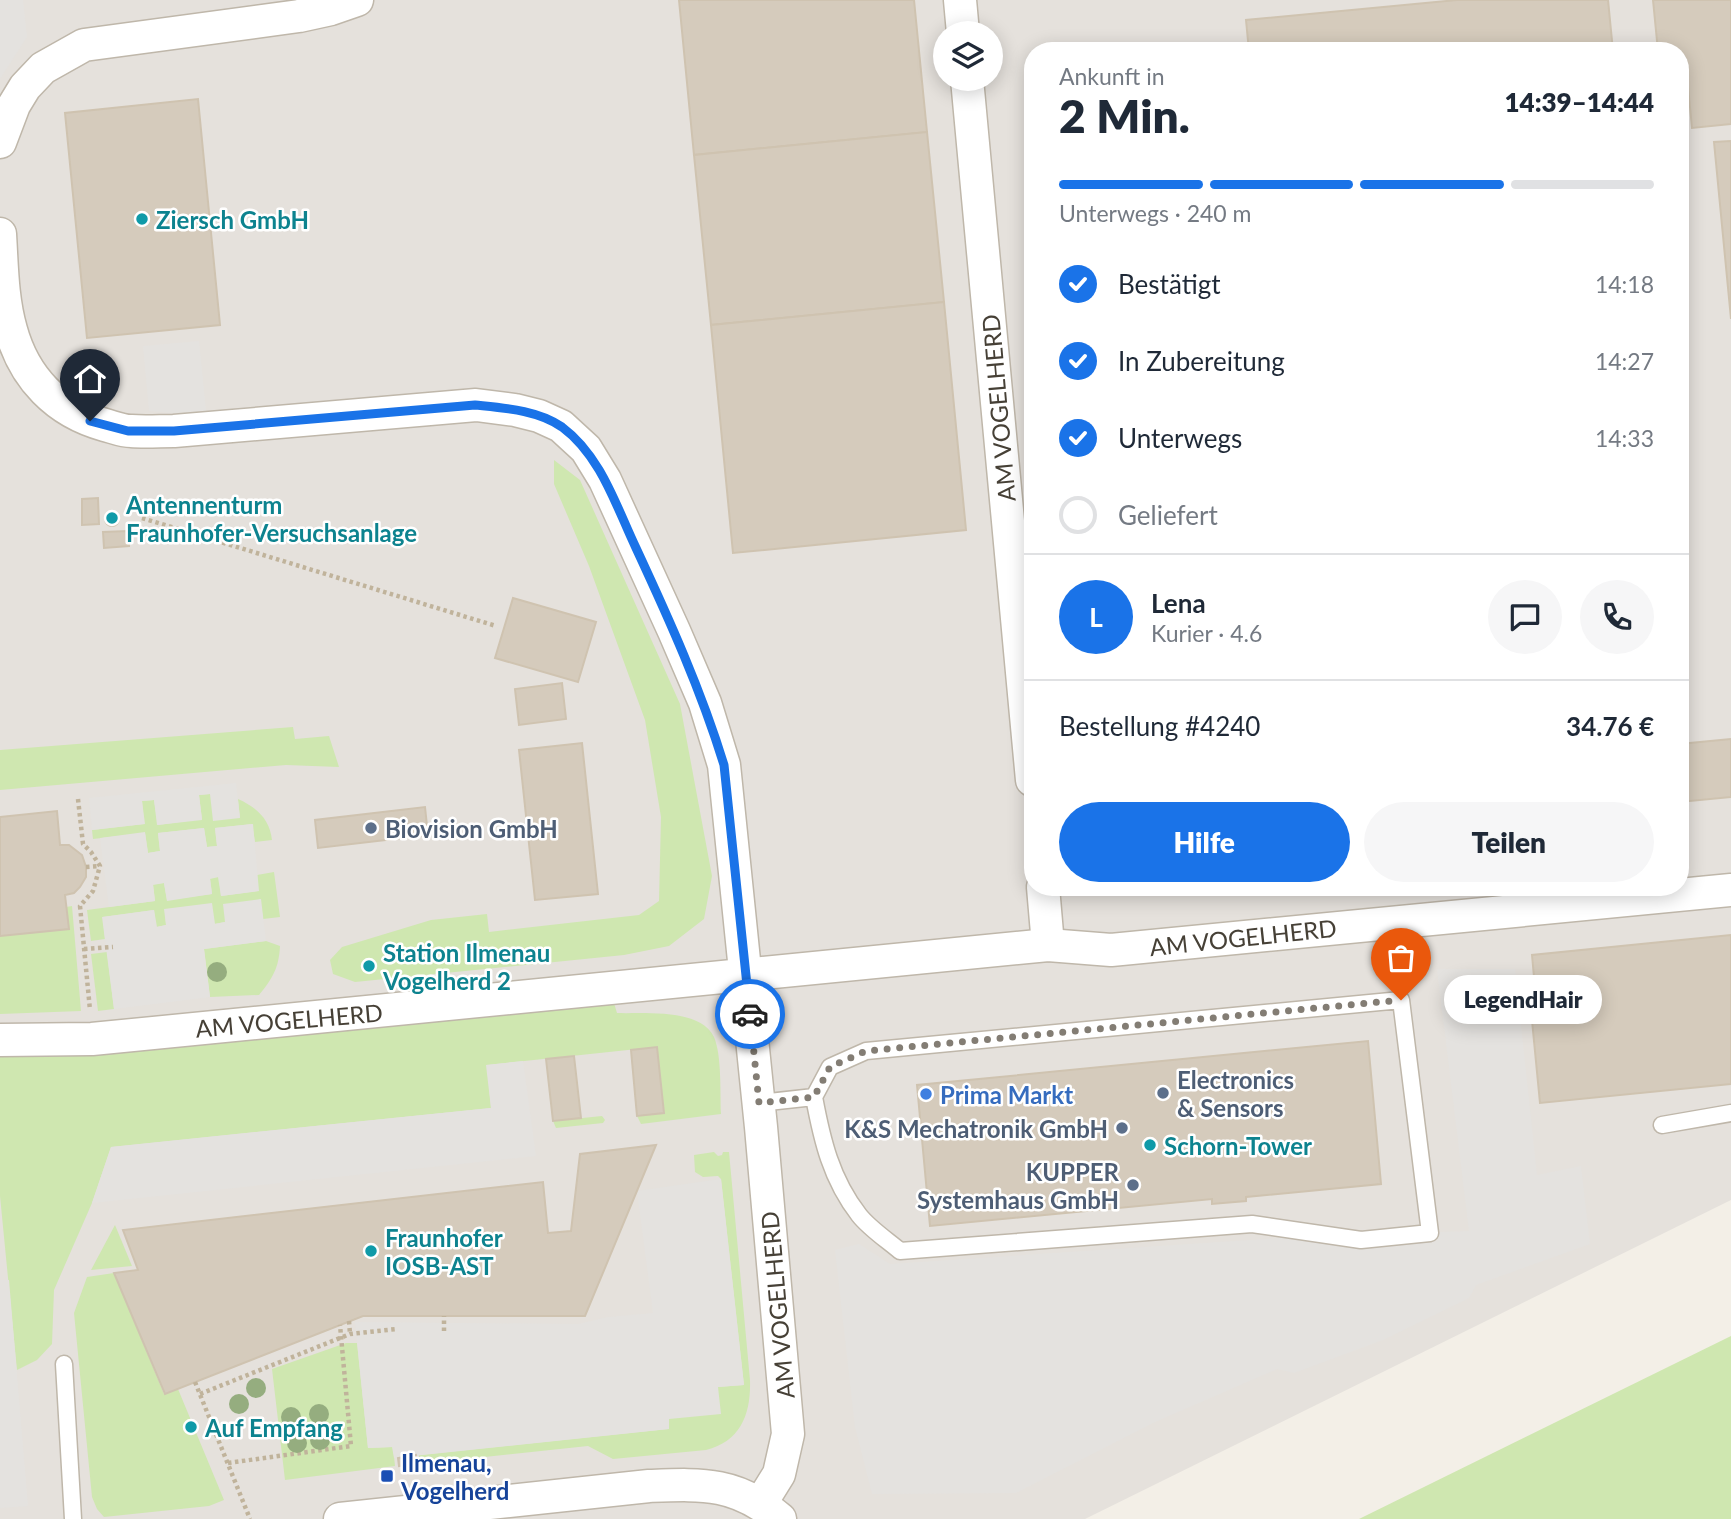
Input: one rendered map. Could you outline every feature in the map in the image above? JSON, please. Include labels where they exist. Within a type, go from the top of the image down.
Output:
[{"type":"street","points":[[0,142],[13,105],[25,87],[43,68],[83,45],[299,16],[357,0]]},
{"type":"street","points":[[960,0],[962,21]]},
{"type":"street","name":"AM VOGELHERD","points":[[968,91],[1024,694]]},
{"type":"street","name":"AM VOGELHERD","points":[[0,234],[5,298],[11,330],[20,356],[48,395],[66,410],[90,421],[128,431],[174,431],[475,405],[515,410],[561,426],[586,449],[604,480],[705,703],[724,765],[759,1103],[788,1434],[770,1511],[727,1488],[691,1484],[649,1486],[446,1513],[340,1519]]},
{"type":"street","name":"AM VOGELHERD","points":[[1689,894],[1731,890]]},
{"type":"street","points":[[1044,896],[1048,945]]},
{"type":"street","name":"AM VOGELHERD","points":[[0,1040],[92,1039],[1048,945],[1111,950],[1669,896]]},
{"type":"lane","points":[[1401,1000],[1430,1233],[1361,1240],[1252,1224],[900,1251],[860,1216],[831,1171],[814,1097],[830,1067],[866,1051],[1401,1000]]},
{"type":"lane","points":[[759,1103],[814,1097]]},
{"type":"lane","points":[[1662,1125],[1731,1113]]},
{"type":"lane","points":[[64,1364],[73,1519]]},
{"type":"path","points":[[142,519],[496,626]]},
{"type":"path","points":[[78,799],[83,845],[100,866],[93,891],[80,906],[92,1039]]},
{"type":"path","points":[[86,867],[100,866]]},
{"type":"path","points":[[84,949],[113,947]]},
{"type":"path","points":[[444,1316],[444,1331]]},
{"type":"path","points":[[349,1321],[349,1334]]},
{"type":"path","points":[[228,1463],[351,1446],[340,1325]]},
{"type":"path","points":[[200,1394],[349,1334],[396,1329]]},
{"type":"path","points":[[195,1382],[250,1519]]},
{"type":"shaded area","points":[[0,0],[1731,0],[1731,1200],[1085,1519],[0,1519]]},
{"type":"shaded area","points":[[0,0],[23,0],[27,37],[0,79]]},
{"type":"shaded area","points":[[199,341],[206,411],[149,411],[143,346]]},
{"type":"shaded area","points":[[236,783],[240,818],[213,821],[210,794],[199,795],[202,820],[157,825],[154,800],[142,801],[145,824],[92,830],[89,798]]},
{"type":"shaded area","points":[[253,824],[259,891],[221,896],[218,877],[210,879],[212,894],[167,901],[164,883],[153,885],[155,901],[109,907],[100,838],[145,832],[148,853],[160,851],[158,833],[204,828],[207,847],[217,846],[215,828]]},
{"type":"shaded area","points":[[261,899],[266,941],[204,949],[210,997],[114,1009],[102,917],[154,910],[157,927],[166,925],[164,909],[212,903],[215,924],[225,922],[223,904]]},
{"type":"shaded area","points":[[1437,969],[1515,969],[1537,1175],[1581,1166],[1590,1244],[1476,1285],[1469,1298],[1383,1340],[1294,1373],[1277,1369],[1155,1422],[1016,1493],[872,1494],[855,1427],[835,1250],[859,1244],[890,1264],[1296,1237],[1469,1231]]},
{"type":"shaded area","points":[[523,1061],[536,1156],[92,1203],[111,1147],[491,1108],[486,1065]]},
{"type":"shaded area","points":[[721,1179],[744,1385],[718,1387],[721,1414],[669,1419],[669,1429],[394,1458],[392,1447],[368,1448],[355,1322],[578,1324],[608,1317],[653,1313],[637,1191]]},
{"type":"shaded area","points":[[0,1280],[9,1280],[28,1506],[0,1508]]},
{"type":"green space","points":[[554,460],[580,480],[680,704],[712,876],[704,919],[669,946],[624,955],[355,982],[333,974],[330,960],[342,947],[431,920],[487,914],[489,932],[639,915],[659,901],[661,817],[645,720],[589,566],[554,484]]},
{"type":"green space","points":[[293,727],[295,739],[329,736],[339,767],[286,765],[0,790],[0,750]]},
{"type":"green space","points":[[210,794],[240,818],[238,799],[251,806],[265,820],[272,840],[255,842],[252,824],[215,828],[217,846],[207,847],[204,828],[158,833],[160,851],[148,853],[145,833],[93,839],[92,830],[144,824],[142,801],[154,800],[158,825],[202,819],[199,795]]},
{"type":"green space","points":[[274,872],[280,917],[263,919],[260,899],[225,922],[214,924],[165,909],[166,925],[156,927],[154,910],[103,917],[105,939],[91,941],[87,910],[155,901],[153,884],[164,883],[167,900],[212,894],[210,878],[219,877],[221,896],[258,891],[257,875]]},
{"type":"green space","points":[[72,906],[81,1011],[0,1014],[0,936],[68,929],[66,907]]},
{"type":"green space","points":[[266,941],[280,946],[279,954],[274,973],[259,995],[210,997],[204,949]]},
{"type":"green space","points":[[107,952],[114,1009],[98,1011],[91,954]]},
{"type":"green space","points":[[614,1003],[617,1013],[670,1014],[697,1021],[707,1028],[717,1045],[721,1114],[641,1124],[637,1116],[656,1047],[487,1065],[491,1108],[111,1147],[92,1203],[54,1290],[52,1344],[37,1360],[17,1370],[0,1196],[0,1055],[305,1033]]},
{"type":"green space","points":[[602,1116],[605,1120],[603,1123],[556,1128],[553,1121]]},
{"type":"green space","points":[[714,1152],[718,1156],[729,1152],[750,1380],[746,1415],[736,1433],[718,1446],[706,1450],[613,1459],[588,1446],[420,1464],[419,1455],[668,1429],[668,1419],[718,1387],[744,1385],[721,1179],[718,1176],[703,1177],[695,1172],[694,1155]]},
{"type":"green space","points":[[115,1225],[132,1266],[91,1270]]},
{"type":"green space","points":[[114,1273],[164,1394],[178,1389],[224,1500],[209,1506],[104,1517],[97,1509],[92,1497],[74,1313],[87,1277]]},
{"type":"green space","points":[[1731,1336],[1731,1519],[1359,1519]]},
{"type":"green space","points":[[346,1343],[357,1343],[368,1448],[393,1447],[395,1466],[285,1480],[272,1369]]},
{"type":"building","points":[[679,0],[914,0],[927,132],[694,155]]},
{"type":"building","points":[[1457,0],[1608,0],[1612,42],[1248,42],[1246,20]]},
{"type":"building","points":[[1653,0],[1731,0],[1731,124],[1692,128],[1689,42],[1657,42]]},
{"type":"building","name":"Ziersch GmbH","points":[[198,99],[220,325],[87,338],[65,113]]},
{"type":"building","points":[[927,132],[944,302],[711,325],[694,155]]},
{"type":"building","points":[[1731,141],[1731,319],[1714,142]]},
{"type":"building","points":[[944,302],[966,530],[733,553],[711,325]]},
{"type":"building","points":[[98,498],[99,524],[82,525],[82,499]]},
{"type":"building","name":"Antennenturm Fraunhofer-Versuchsanlage","points":[[112,512],[117,514],[117,524],[112,526],[107,524],[105,519],[107,514]]},
{"type":"building","points":[[128,531],[129,546],[104,548],[103,532]]},
{"type":"building","points":[[513,598],[596,622],[578,682],[495,658]]},
{"type":"building","points":[[562,683],[566,719],[519,725],[515,689]]},
{"type":"building","points":[[1731,739],[1731,797],[1689,801],[1689,743]]},
{"type":"building","points":[[582,743],[598,894],[535,900],[519,750]]},
{"type":"building","name":"Biovision GmbH","points":[[425,807],[428,835],[318,848],[315,820]]},
{"type":"building","points":[[57,811],[60,845],[69,845],[82,855],[86,867],[86,877],[80,887],[74,893],[65,895],[69,929],[0,936],[0,817]]},
{"type":"building","points":[[1731,935],[1731,1084],[1540,1103],[1531,1010],[1537,1010],[1532,955]]},
{"type":"building","name":"Schorn-Tower","points":[[1368,1041],[1381,1184],[1246,1197],[1246,1201],[1212,1204],[1212,1199],[930,1226],[917,1085]]},
{"type":"building","points":[[657,1047],[664,1113],[637,1116],[631,1050]]},
{"type":"building","points":[[574,1056],[581,1118],[553,1121],[546,1059]]},
{"type":"building","name":"Fraunhofer IOSB-AST","points":[[656,1145],[585,1316],[363,1316],[165,1394],[114,1273],[138,1270],[123,1230],[543,1182],[548,1233],[571,1231],[580,1154]]},
{"type":"building","points":[[416,1455],[417,1463],[399,1466],[398,1458]]},
{"type":"way so far","points":[[750,1014],[759,1103],[814,1097],[830,1067],[866,1051],[1401,1000]]},
{"type":"place","name":"Ziersch GmbH","points":[[142,219]]},
{"type":"place","name":"Antennenturm Fraunhofer-Versuchsanlage","points":[[112,518]]},
{"type":"place","name":"Biovision GmbH","points":[[371,828]]},
{"type":"place","name":"Station Ilmenau Vogelherd 2","points":[[369,966]]},
{"type":"place","name":"LegendHair","points":[[1401,1000]]},
{"type":"place","name":"Electronics & Sensors","points":[[1163,1093]]},
{"type":"place","name":"Prima Markt","points":[[926,1094]]},
{"type":"place","name":"K&S Mechatronik GmbH","points":[[1122,1128]]},
{"type":"place","name":"Schorn-Tower","points":[[1150,1145]]},
{"type":"place","name":"KUPPER Systemhaus GmbH","points":[[1133,1185]]},
{"type":"place","name":"Fraunhofer IOSB-AST","points":[[371,1251]]},
{"type":"place","name":"Auf Empfang","points":[[191,1427]]},
{"type":"place","name":"Ilmenau, Vogelherd","points":[[387,1476]]},
{"type":"route","points":[[90,421],[128,431],[174,431],[475,405],[515,410],[561,426],[586,449],[604,480],[705,703],[724,765],[750,1014]]}]
